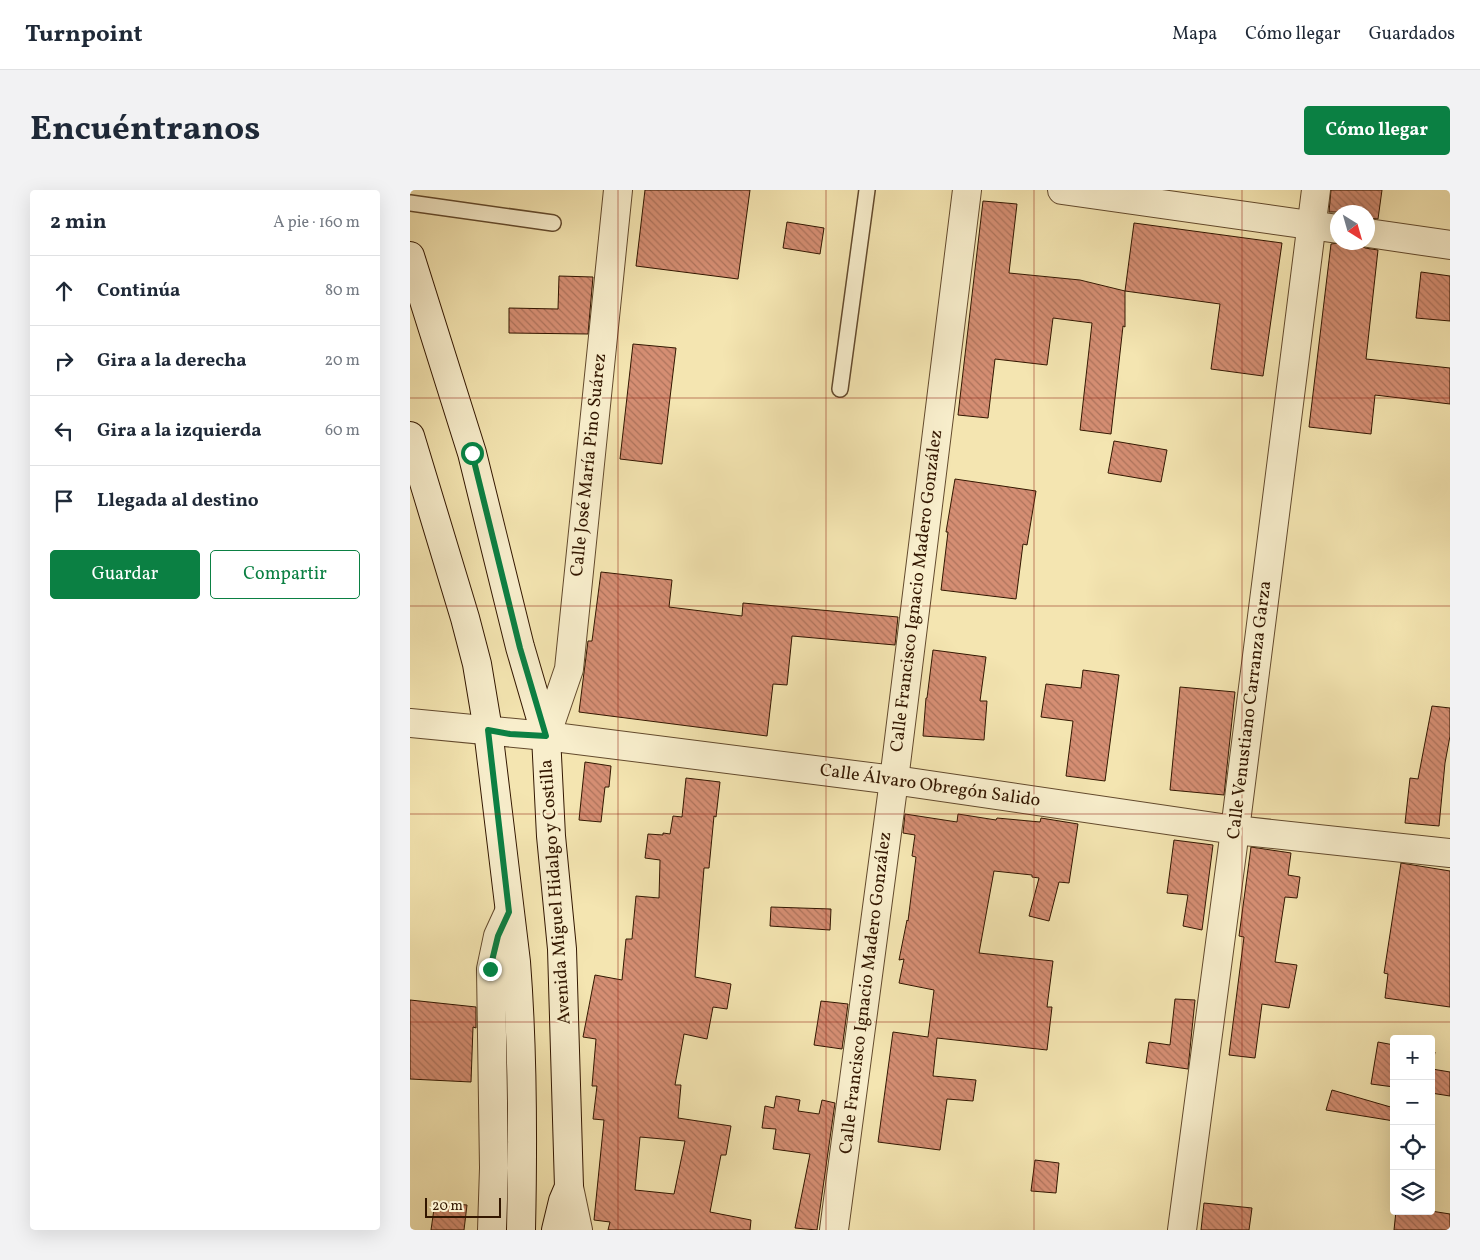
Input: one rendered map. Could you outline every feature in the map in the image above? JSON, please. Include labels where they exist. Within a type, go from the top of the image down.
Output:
[{"type":"street","name":"Calle José María Pino Suárez","points":[[546,736],[568,669],[618,190]]},
{"type":"street","name":"Calle Francisco Ignacio Madero González","points":[[834,1230],[894,780],[967,190]]},
{"type":"street","points":[[1062,190],[1325,227]]},
{"type":"street","name":"Calle Venustiano Carranza Garza","points":[[1182,1230],[1235,830],[1325,227],[1316,190]]},
{"type":"street","points":[[1375,234],[1450,245]]},
{"type":"street","name":"Avenida Miguel Hidalgo y Costilla","points":[[410,256],[472,453],[520,648],[546,736],[551,836],[562,950],[569,1187],[578,1230]]},
{"type":"street","points":[[410,436],[465,618],[477,664],[488,730],[516,962],[522,1083],[521,1230]]},
{"type":"street","name":"Calle Álvaro Obregón Salido","points":[[410,723],[546,736],[894,780],[1235,830],[1450,853]]},
{"type":"street","points":[[492,1230],[494,1168],[490,969],[498,936],[509,912]]},
{"type":"street","name":"Avenida Miguel Hidalgo y Costilla","points":[[556,1230],[563,1201],[569,1187]]},
{"type":"lane","points":[[840,389],[866,190]]},
{"type":"lane","points":[[410,203],[553,223]]},
{"type":"building","points":[[645,190],[750,190],[738,279],[636,266]]},
{"type":"building","points":[[1331,190],[1382,190],[1378,219],[1375,219],[1375,205],[1330,205],[1329,212]]},
{"type":"building","points":[[983,201],[1017,204],[1009,273],[1080,280],[1125,291],[1125,327],[1123,326],[1111,434],[1080,430],[1092,323],[1053,318],[1047,365],[995,359],[988,418],[958,415]]},
{"type":"building","points":[[787,222],[824,228],[820,254],[783,248]]},
{"type":"building","points":[[1134,223],[1282,243],[1263,376],[1211,369],[1220,304],[1125,291]]},
{"type":"building","points":[[1330,250],[1378,250],[1366,359],[1450,368],[1450,404],[1375,395],[1371,434],[1309,427]]},
{"type":"building","points":[[1421,272],[1450,276],[1450,321],[1416,318]]},
{"type":"building","points":[[559,276],[593,277],[588,334],[509,333],[509,308],[558,309]]},
{"type":"building","points":[[633,344],[676,348],[662,464],[620,459]]},
{"type":"building","points":[[1114,441],[1167,450],[1161,482],[1108,473]]},
{"type":"building","points":[[955,479],[1036,491],[1027,545],[1023,544],[1016,599],[941,590],[948,532],[946,532]]},
{"type":"building","points":[[601,572],[672,580],[669,607],[742,616],[743,603],[898,617],[895,645],[792,636],[787,685],[773,684],[767,736],[579,712],[588,641],[592,641]]},
{"type":"building","points":[[933,650],[986,657],[980,701],[987,701],[984,740],[923,736]]},
{"type":"building","points":[[1083,670],[1119,675],[1105,781],[1066,776],[1073,721],[1041,717],[1046,684],[1081,688]]},
{"type":"building","points":[[1180,687],[1235,692],[1224,795],[1170,790]]},
{"type":"building","points":[[1432,706],[1450,708],[1450,736],[1445,763],[1439,826],[1405,823],[1410,778],[1418,779]]},
{"type":"building","points":[[585,762],[611,766],[609,787],[605,787],[601,822],[579,820]]},
{"type":"building","points":[[686,778],[720,782],[716,817],[714,816],[709,868],[704,868],[695,977],[731,984],[727,1009],[713,1007],[707,1039],[684,1034],[675,1085],[681,1085],[678,1118],[731,1126],[726,1155],[721,1155],[710,1212],[751,1220],[750,1230],[608,1230],[610,1222],[594,1220],[604,1120],[593,1119],[597,1086],[592,1086],[596,1039],[583,1037],[595,975],[622,980],[626,939],[632,939],[636,896],[659,898],[660,860],[645,858],[648,834],[670,834],[673,816],[682,817]],"holes":[[[640,1137],[685,1141],[674,1194],[635,1190]]]},
{"type":"building","points":[[905,814],[957,822],[958,814],[996,820],[997,818],[1040,822],[1041,818],[1078,824],[1069,883],[1059,882],[1049,921],[1029,916],[1039,878],[1032,877],[1032,875],[994,871],[979,953],[1053,961],[1047,1007],[1052,1007],[1047,1050],[937,1038],[933,1076],[976,1080],[973,1101],[947,1099],[940,1150],[878,1142],[893,1032],[928,1037],[934,990],[899,983],[904,959],[899,960],[908,921],[916,857],[912,856],[915,835],[903,833]]},
{"type":"building","points":[[1174,840],[1213,845],[1202,930],[1183,926],[1188,895],[1167,893]]},
{"type":"building","points":[[1251,847],[1291,853],[1288,875],[1300,877],[1297,898],[1285,897],[1275,962],[1297,965],[1289,1008],[1262,1004],[1255,1058],[1229,1055],[1244,937],[1239,936]]},
{"type":"building","points":[[1401,863],[1450,871],[1450,1007],[1385,998],[1388,974],[1384,973]]},
{"type":"building","points":[[771,907],[831,909],[830,930],[770,926]]},
{"type":"building","points":[[1175,999],[1195,1000],[1188,1069],[1146,1063],[1149,1042],[1170,1045]]},
{"type":"building","points":[[410,1000],[476,1007],[476,1028],[473,1027],[471,1082],[410,1079]]},
{"type":"building","points":[[821,1001],[848,1004],[842,1049],[814,1045]]},
{"type":"building","points":[[1378,1042],[1390,1044],[1390,1086],[1371,1084]]},
{"type":"building","points":[[1435,1070],[1450,1072],[1450,1096],[1435,1094]]},
{"type":"building","points":[[1332,1090],[1390,1107],[1390,1120],[1326,1110]]},
{"type":"building","points":[[776,1096],[800,1100],[798,1111],[819,1114],[822,1100],[835,1103],[817,1230],[795,1228],[810,1154],[773,1149],[776,1129],[762,1128],[765,1106],[774,1108]]},
{"type":"building","points":[[1035,1160],[1059,1163],[1056,1193],[1031,1191]]},
{"type":"building","points":[[435,1202],[467,1205],[464,1230],[431,1230]]},
{"type":"building","points":[[1204,1203],[1252,1208],[1249,1230],[1201,1230]]},
{"type":"building","points":[[1435,1212],[1450,1214],[1450,1230],[1394,1230],[1396,1215],[1435,1215]]},
{"type":"route","points":[[472,453],[520,648],[546,736],[510,734],[488,730],[509,912],[498,936],[490,969]]}]
